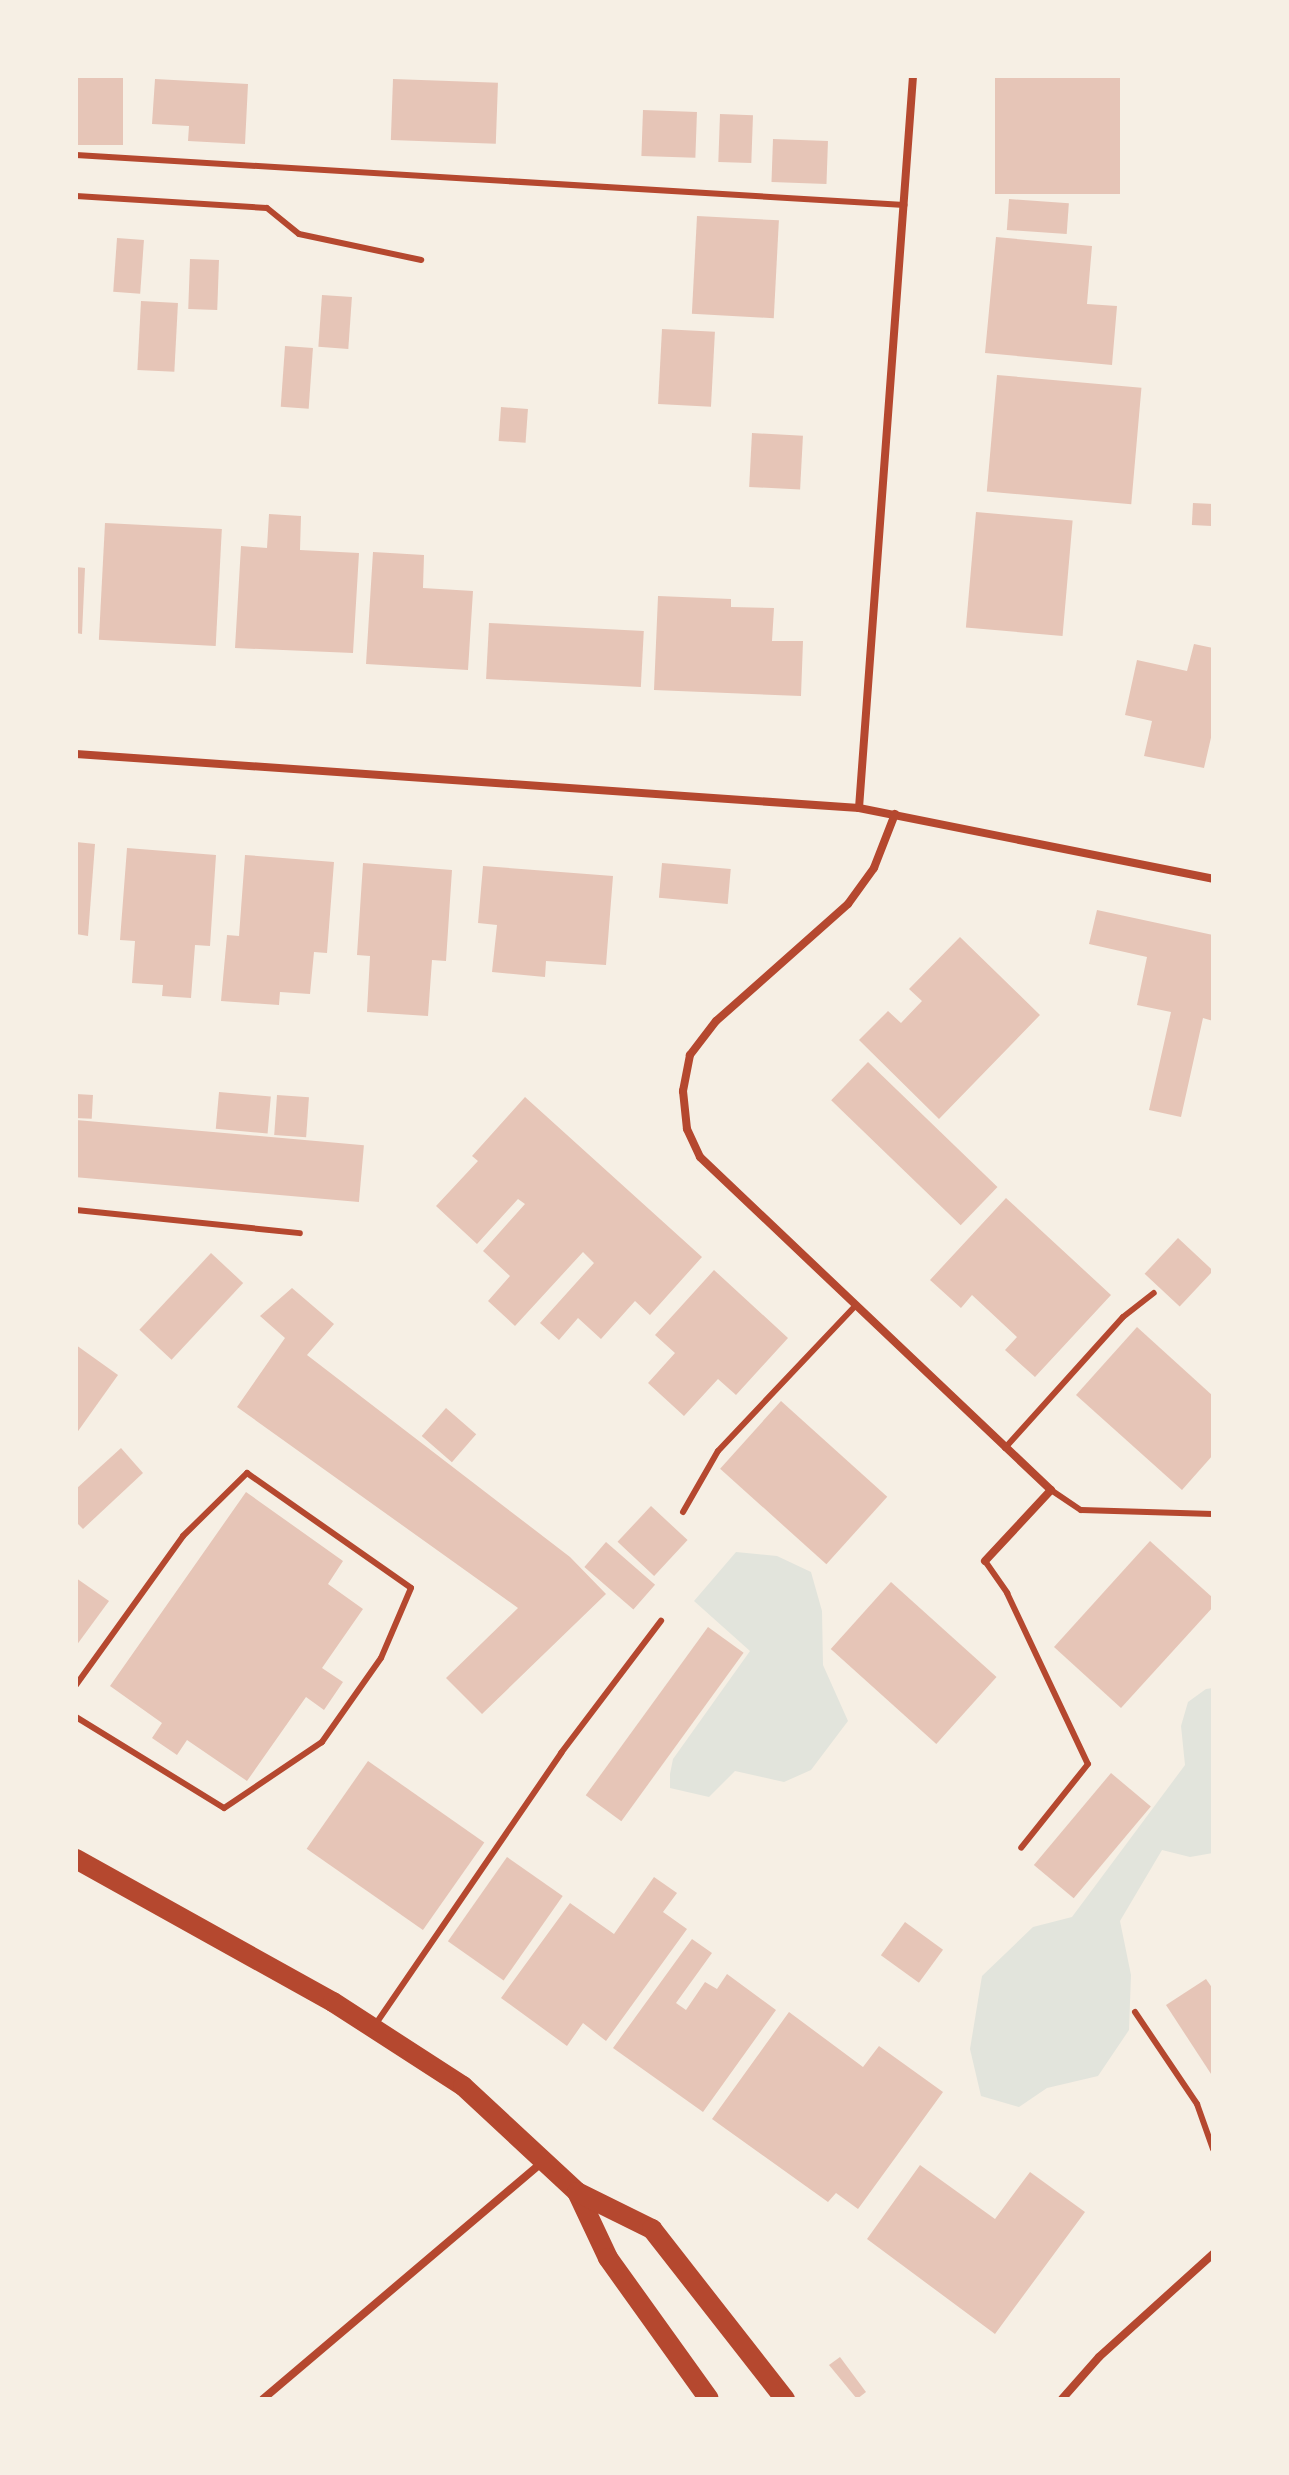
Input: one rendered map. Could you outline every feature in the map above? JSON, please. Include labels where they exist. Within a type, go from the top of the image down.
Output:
[{"type":"main road","points":[[76,1859],[220,1936],[373,2028],[463,2086],[577,2192],[652,2229],[785,2399]]},
{"type":"main road","points":[[577,2192],[608,2258],[709,2399]]},
{"type":"street","points":[[859,808],[913,76]]},
{"type":"street","points":[[76,754],[859,808],[1213,879]]},
{"type":"street","points":[[895,814],[874,868],[848,904],[716,1021],[690,1055],[683,1091],[687,1129],[700,1157],[1051,1490],[985,1561]]},
{"type":"street","points":[[263,2399],[545,2160]]},
{"type":"street","points":[[1062,2399],[1099,2357],[1213,2254]]},
{"type":"lane","points":[[76,155],[904,205]]},
{"type":"lane","points":[[76,196],[267,208],[299,234],[421,260]]},
{"type":"lane","points":[[76,1210],[300,1233]]},
{"type":"lane","points":[[1005,1448],[1123,1317],[1154,1293]]},
{"type":"lane","points":[[683,1512],[718,1451],[856,1305]]},
{"type":"lane","points":[[76,1685],[183,1536],[247,1473],[411,1588],[381,1658],[322,1742],[224,1808],[76,1717]]},
{"type":"lane","points":[[1051,1490],[1081,1510],[1213,1514]]},
{"type":"lane","points":[[985,1561],[1007,1593],[1088,1764],[1021,1848]]},
{"type":"lane","points":[[373,2028],[561,1753],[661,1621]]},
{"type":"lane","points":[[1135,2012],[1197,2104],[1213,2149]]},
{"type":"shaded area","points":[[736,1552],[777,1556],[811,1572],[822,1611],[823,1665],[848,1721],[811,1770],[784,1782],[735,1771],[709,1797],[670,1788],[670,1774],[673,1759],[750,1651],[694,1601]]},
{"type":"shaded area","points":[[1213,1688],[1213,1853],[1190,1857],[1162,1850],[1120,1921],[1131,1975],[1129,2030],[1098,2076],[1047,2088],[1019,2107],[981,2096],[970,2049],[982,1976],[1033,1927],[1072,1917],[1185,1765],[1181,1726],[1188,1702],[1206,1689]]},
{"type":"building","points":[[76,76],[123,76],[123,145],[76,145]]},
{"type":"building","points":[[995,76],[1120,76],[1120,194],[995,194]]},
{"type":"building","points":[[155,79],[248,84],[245,144],[188,141],[189,126],[152,124]]},
{"type":"building","points":[[393,79],[498,83],[496,144],[391,140]]},
{"type":"building","points":[[643,110],[697,112],[695,158],[641,156]]},
{"type":"building","points":[[720,114],[753,115],[751,163],[718,162]]},
{"type":"building","points":[[773,139],[828,141],[826,184],[771,182]]},
{"type":"building","points":[[1009,199],[1069,203],[1067,234],[1007,230]]},
{"type":"building","points":[[697,216],[779,220],[774,318],[692,314]]},
{"type":"building","points":[[996,237],[1092,246],[1087,304],[1117,306],[1112,365],[985,353]]},
{"type":"building","points":[[117,238],[144,240],[140,294],[113,292]]},
{"type":"building","points":[[190,259],[219,260],[217,310],[188,309]]},
{"type":"building","points":[[322,295],[352,297],[348,349],[318,347]]},
{"type":"building","points":[[141,301],[178,303],[174,372],[137,370]]},
{"type":"building","points":[[662,329],[715,332],[711,407],[658,404]]},
{"type":"building","points":[[285,346],[313,348],[309,409],[281,407]]},
{"type":"building","points":[[997,375],[1141,388],[1131,504],[987,492]]},
{"type":"building","points":[[501,407],[528,409],[526,443],[499,441]]},
{"type":"building","points":[[752,433],[803,436],[800,490],[749,487]]},
{"type":"building","points":[[1193,503],[1213,504],[1212,526],[1192,525]]},
{"type":"building","points":[[976,512],[1073,520],[1063,636],[966,628]]},
{"type":"building","points":[[269,514],[301,516],[300,550],[359,553],[353,653],[235,648],[241,546],[267,548]]},
{"type":"building","points":[[105,523],[222,529],[216,646],[99,640]]},
{"type":"building","points":[[373,552],[424,555],[423,588],[473,591],[468,670],[366,664]]},
{"type":"building","points":[[76,567],[85,568],[82,634],[76,633]]},
{"type":"building","points":[[658,596],[731,599],[731,607],[774,608],[772,641],[803,641],[801,696],[654,690]]},
{"type":"building","points":[[489,623],[644,631],[641,687],[486,679]]},
{"type":"building","points":[[1194,644],[1213,648],[1213,729],[1204,768],[1144,756],[1152,721],[1125,715],[1137,660],[1187,671]]},
{"type":"building","points":[[76,842],[95,844],[88,936],[76,934]]},
{"type":"building","points":[[127,848],[216,855],[210,946],[195,945],[191,998],[162,996],[163,985],[132,983],[135,941],[120,940]]},
{"type":"building","points":[[245,855],[334,862],[327,953],[314,952],[310,994],[280,992],[279,1005],[221,1001],[227,935],[239,936]]},
{"type":"building","points":[[363,863],[452,870],[446,961],[432,960],[428,1016],[367,1012],[370,956],[357,955]]},
{"type":"building","points":[[662,863],[731,869],[728,904],[659,898]]},
{"type":"building","points":[[483,866],[613,876],[606,965],[546,961],[545,977],[492,972],[497,925],[478,923]]},
{"type":"building","points":[[1097,910],[1213,935],[1213,1021],[1203,1018],[1181,1117],[1149,1110],[1171,1012],[1137,1005],[1147,957],[1089,944]]},
{"type":"building","points":[[960,937],[1040,1015],[939,1119],[859,1040],[888,1011],[901,1023],[922,1001],[909,989]]},
{"type":"building","points":[[868,1062],[997,1187],[961,1225],[831,1100]]},
{"type":"building","points":[[219,1092],[271,1097],[268,1133],[216,1129]]},
{"type":"building","points":[[76,1094],[93,1095],[92,1119],[76,1118]]},
{"type":"building","points":[[277,1095],[309,1097],[306,1137],[274,1135]]},
{"type":"building","points":[[525,1097],[702,1257],[650,1315],[635,1301],[601,1339],[578,1318],[559,1340],[540,1323],[594,1263],[583,1252],[515,1326],[488,1301],[510,1276],[483,1251],[525,1204],[518,1199],[477,1244],[436,1206],[478,1161],[472,1156]]},
{"type":"building","points":[[76,1120],[364,1145],[359,1202],[76,1177]]},
{"type":"building","points":[[1006,1198],[1111,1295],[1035,1377],[1005,1350],[1017,1337],[972,1295],[961,1308],[930,1280]]},
{"type":"building","points":[[1178,1238],[1213,1271],[1180,1307],[1145,1274]]},
{"type":"building","points":[[211,1253],[243,1283],[172,1360],[139,1330]]},
{"type":"building","points":[[714,1270],[788,1338],[736,1395],[718,1379],[684,1416],[648,1383],[675,1353],[655,1335]]},
{"type":"building","points":[[292,1288],[334,1324],[307,1355],[570,1557],[606,1594],[482,1714],[446,1678],[518,1608],[237,1407],[285,1338],[260,1316]]},
{"type":"building","points":[[1137,1327],[1213,1396],[1213,1455],[1182,1490],[1076,1395]]},
{"type":"building","points":[[76,1345],[118,1375],[76,1434]]},
{"type":"building","points":[[781,1401],[887,1497],[826,1564],[720,1469]]},
{"type":"building","points":[[446,1408],[476,1434],[452,1462],[422,1436]]},
{"type":"building","points":[[121,1448],[143,1473],[83,1529],[76,1522],[76,1489]]},
{"type":"building","points":[[246,1492],[343,1561],[328,1584],[363,1609],[322,1668],[343,1682],[324,1710],[306,1697],[247,1781],[187,1740],[177,1755],[152,1738],[162,1723],[110,1686]]},
{"type":"building","points":[[651,1506],[688,1540],[654,1576],[618,1542]]},
{"type":"building","points":[[1150,1541],[1213,1598],[1213,1607],[1121,1708],[1054,1647]]},
{"type":"building","points":[[606,1542],[655,1585],[633,1610],[584,1567]]},
{"type":"building","points":[[76,1578],[109,1601],[76,1646]]},
{"type":"building","points":[[891,1582],[997,1677],[936,1744],[831,1649]]},
{"type":"building","points":[[708,1627],[744,1653],[621,1821],[586,1795]]},
{"type":"building","points":[[368,1761],[484,1842],[423,1930],[307,1849]]},
{"type":"building","points":[[1111,1773],[1151,1806],[1074,1898],[1034,1865]]},
{"type":"building","points":[[507,1857],[563,1896],[504,1980],[448,1941]]},
{"type":"building","points":[[654,1877],[677,1893],[663,1912],[687,1929],[606,2041],[583,2023],[567,2046],[501,1998],[570,1903],[614,1934]]},
{"type":"building","points":[[905,1922],[943,1950],[919,1983],[881,1955]]},
{"type":"building","points":[[692,1939],[712,1953],[676,2003],[686,2010],[705,1982],[717,1989],[727,1974],[776,2010],[703,2112],[613,2048]]},
{"type":"building","points":[[1206,1979],[1213,1989],[1213,2077],[1166,2005]]},
{"type":"building","points":[[789,2012],[863,2067],[879,2046],[943,2092],[858,2209],[836,2193],[828,2202],[712,2119]]},
{"type":"building","points":[[920,2165],[995,2219],[1030,2172],[1085,2212],[995,2334],[867,2239]]},
{"type":"building","points":[[840,2357],[866,2392],[857,2399],[829,2365]]}]
